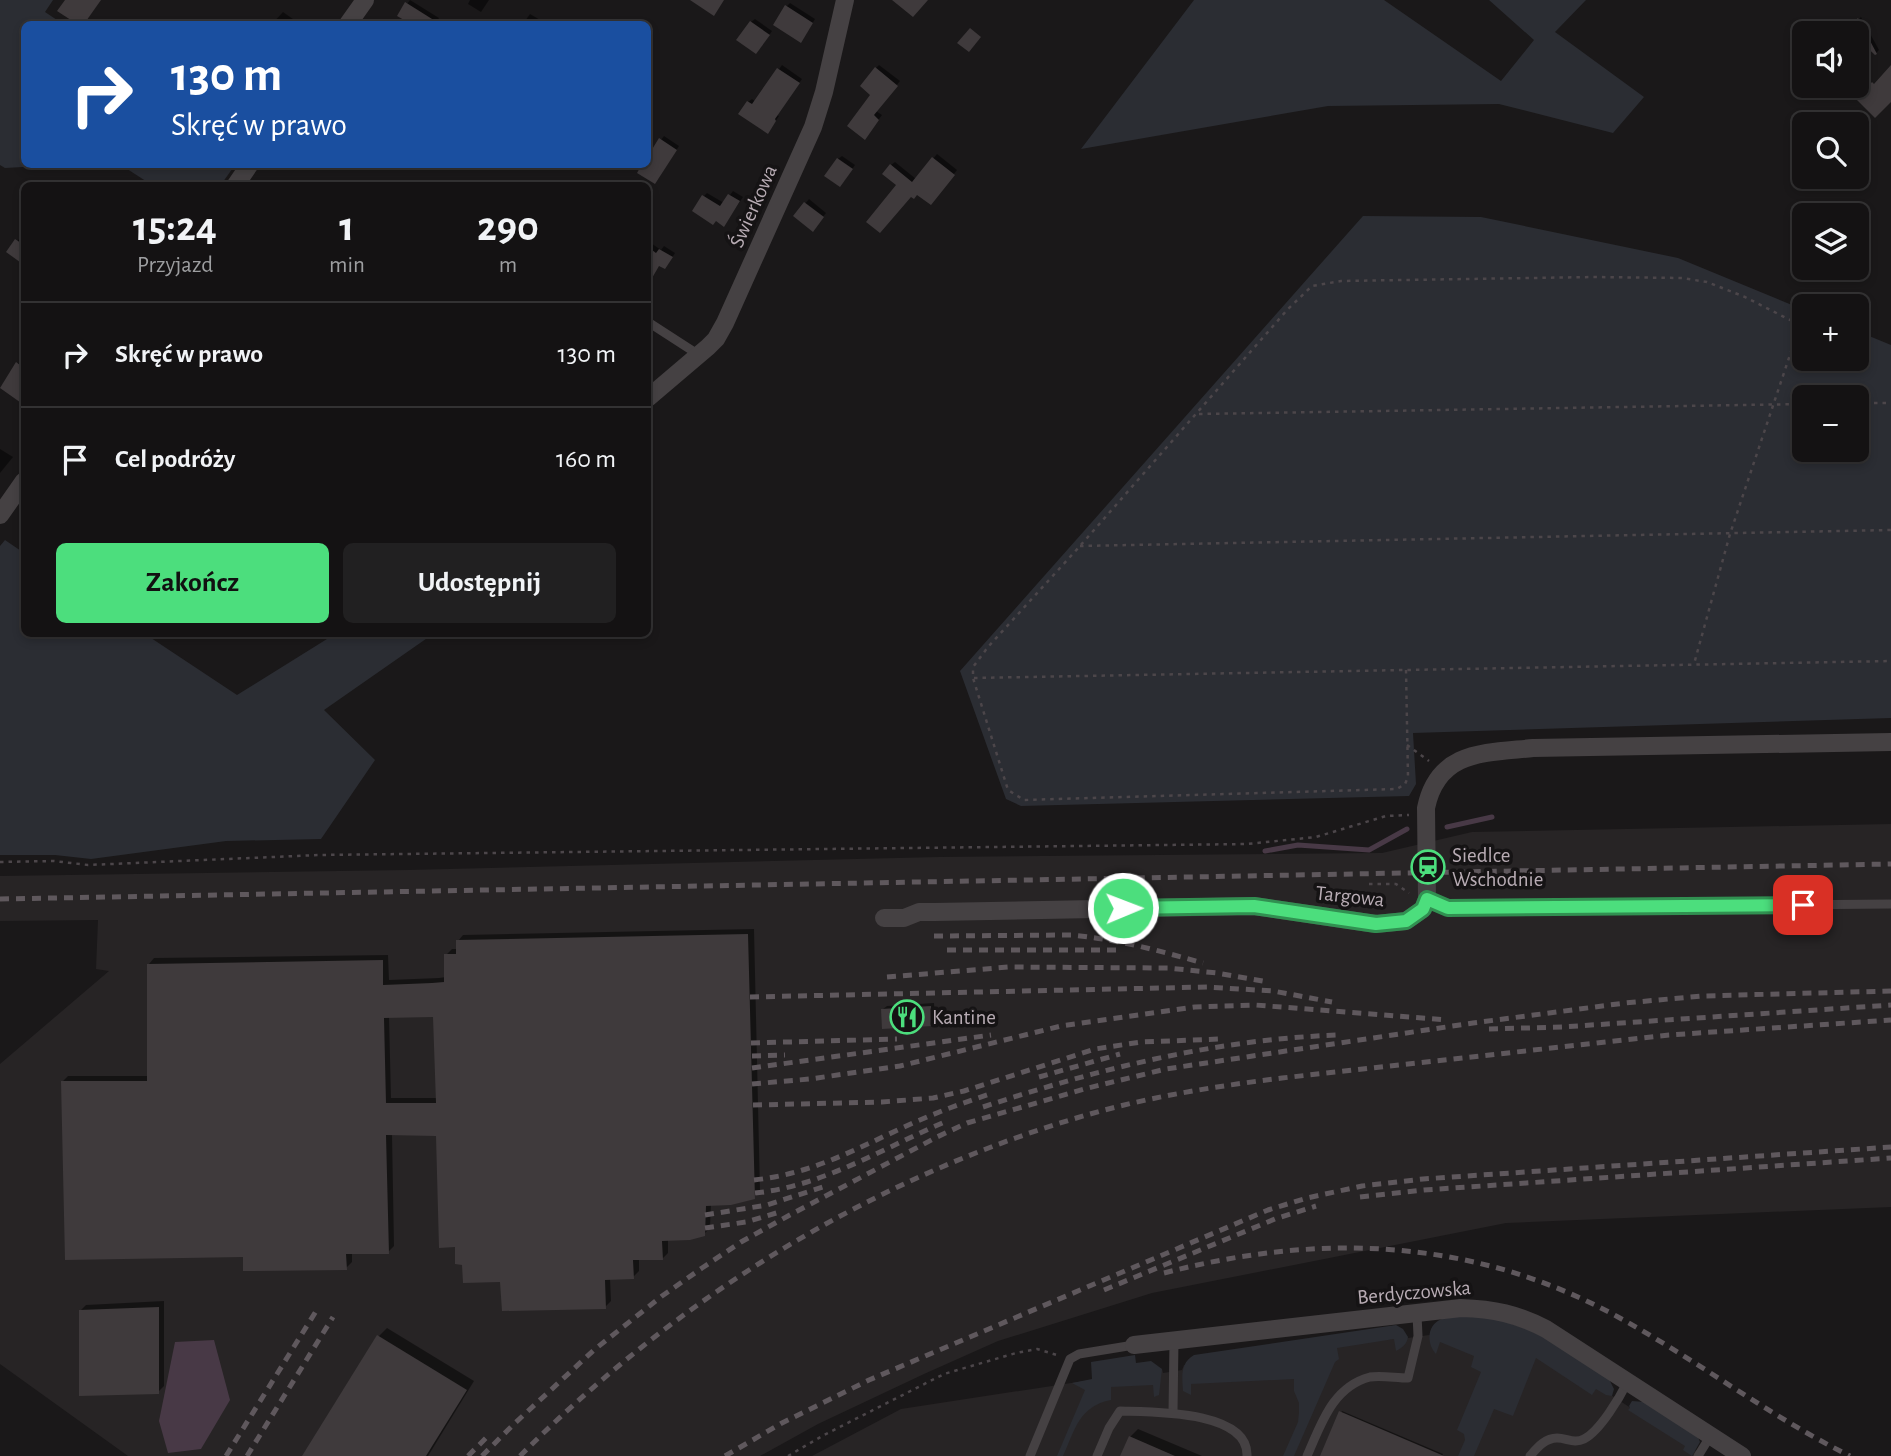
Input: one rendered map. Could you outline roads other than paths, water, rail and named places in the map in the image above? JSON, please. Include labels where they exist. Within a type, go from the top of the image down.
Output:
[{"type":"street","points":[[350,21],[365,0]]},
{"type":"street","name":"Świerkowa","points":[[651,395],[716,339],[725,323],[813,127],[845,0]]},
{"type":"street","points":[[0,515],[21,485]]},
{"type":"street","points":[[1427,899],[1426,816],[1429,795],[1441,774],[1461,759],[1490,752],[1533,748],[1891,742]]},
{"type":"street","name":"Targowa","points":[[884,918],[904,918],[919,912],[1254,906],[1376,924],[1406,921],[1423,909],[1427,899]]},
{"type":"street","name":"Berdyczowska","points":[[1134,1345],[1461,1308],[1484,1308],[1523,1317],[1575,1346],[1742,1456]]},
{"type":"lane","points":[[651,324],[699,355]]},
{"type":"lane","points":[[1427,899],[1448,908],[1891,904]]},
{"type":"lane","points":[[1307,1456],[1330,1407],[1344,1389],[1370,1377],[1408,1378],[1418,1336],[1417,1314]]},
{"type":"lane","points":[[1173,1412],[1174,1341]]},
{"type":"lane","points":[[1030,1456],[1070,1359],[1079,1354],[1134,1345]]},
{"type":"lane","points":[[1530,1456],[1540,1444],[1556,1438],[1574,1442],[1592,1433],[1619,1400],[1628,1381]]},
{"type":"lane","points":[[1097,1456],[1119,1411],[1173,1412],[1224,1424],[1242,1439],[1247,1456]]},
{"type":"lane","points":[[1698,1456],[1711,1435]]},
{"type":"waterway","points":[[1447,827],[1492,817]]},
{"type":"waterway","points":[[1265,851],[1298,845],[1369,850],[1407,829]]},
{"type":"railway","points":[[0,899],[1891,864]]},
{"type":"railway","points":[[934,936],[1071,935],[1122,942],[1203,963]]},
{"type":"railway","points":[[947,950],[1122,950]]},
{"type":"railway","points":[[887,977],[1009,967],[1168,968],[1268,982]]},
{"type":"railway","points":[[750,997],[1207,987],[1273,991],[1332,1002]]},
{"type":"railway","points":[[482,1456],[594,1350],[702,1268],[788,1216],[967,1123],[1166,1069],[1473,1023],[1702,996],[1891,991]]},
{"type":"railway","points":[[752,1084],[900,1066],[1061,1026],[1195,1007],[1255,1005],[1447,1020]]},
{"type":"railway","points":[[1489,1029],[1562,1027],[1891,1005]]},
{"type":"railway","points":[[520,1456],[581,1398],[645,1344],[713,1294],[783,1249],[856,1208],[932,1171],[1010,1140],[1090,1114],[1186,1092],[1282,1078],[1669,1035],[1891,1020]]},
{"type":"railway","points":[[752,1068],[991,1035]]},
{"type":"railway","points":[[983,1107],[1070,1080],[1158,1058],[1248,1043],[1339,1035]]},
{"type":"railway","points":[[751,1043],[897,1039]]},
{"type":"railway","points":[[753,1105],[933,1098],[964,1091],[1095,1049],[1141,1042],[1221,1039]]},
{"type":"railway","points":[[1039,1077],[1120,1054]]},
{"type":"railway","points":[[752,1056],[785,1055]]},
{"type":"railway","points":[[754,1180],[812,1167],[936,1113],[993,1093]]},
{"type":"railway","points":[[755,1193],[781,1189],[830,1174],[947,1121]]},
{"type":"railway","points":[[725,1456],[782,1423],[869,1380],[1268,1210],[1307,1198],[1362,1186],[1423,1179],[1891,1147]]},
{"type":"railway","points":[[1360,1197],[1424,1190],[1891,1158]]},
{"type":"railway","points":[[705,1215],[767,1205],[829,1185]]},
{"type":"railway","points":[[1104,1290],[1275,1219],[1316,1206]]},
{"type":"railway","points":[[705,1228],[746,1222],[783,1211]]},
{"type":"railway","points":[[1164,1273],[1281,1251],[1339,1248],[1396,1250],[1452,1258],[1508,1271],[1564,1291],[1618,1317],[1850,1456]]},
{"type":"railway","points":[[226,1456],[318,1308]]},
{"type":"railway","points":[[247,1456],[333,1317]]},
{"type":"railway","points":[[468,1456],[488,1436]]},
{"type":"place","name":"Siedlce Wschodnie","points":[[1428,867]]},
{"type":"place","name":"Kantine","points":[[907,1017]]}]
